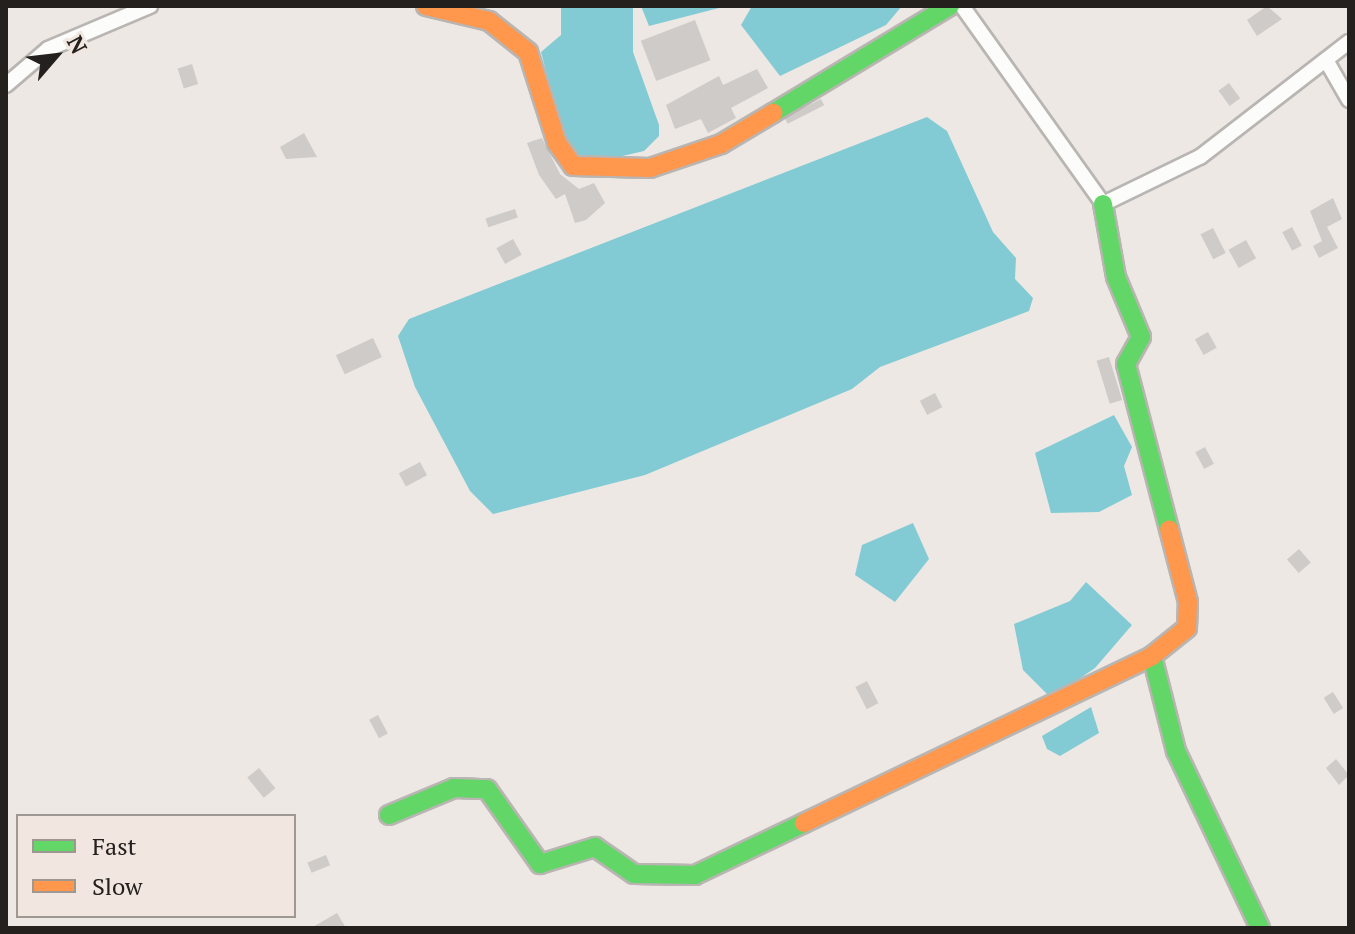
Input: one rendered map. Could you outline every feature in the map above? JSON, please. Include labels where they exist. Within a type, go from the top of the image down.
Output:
[{"type":"street","points":[[6,85],[48,49],[150,6]]},
{"type":"street","points":[[426,6],[489,21],[528,52],[565,154],[581,169],[611,172],[650,168],[721,144],[950,6]]},
{"type":"street","points":[[389,815],[454,788],[487,789],[540,864],[595,847],[634,874],[695,875],[1152,656],[1187,628],[1188,602],[1126,364],[1141,337],[1116,277],[1103,204],[962,6]]},
{"type":"street","points":[[1103,204],[1200,157],[1349,42]]},
{"type":"street","points":[[1326,60],[1349,100]]},
{"type":"street","points":[[1152,656],[1176,751],[1260,928]]},
{"type":"water","points":[[561,6],[633,6],[633,52],[659,125],[659,136],[644,151],[601,161],[567,152],[541,52],[561,35]]},
{"type":"water","points":[[641,6],[723,6],[723,7],[649,26]]},
{"type":"water","points":[[752,6],[902,6],[886,25],[780,76],[741,25]]},
{"type":"water","points":[[927,117],[947,131],[993,232],[1016,258],[1015,279],[1033,298],[1029,311],[880,367],[852,389],[645,475],[493,514],[470,491],[415,387],[398,336],[409,319]]},
{"type":"water","points":[[1114,415],[1132,447],[1124,466],[1132,495],[1099,512],[1051,513],[1035,453]]},
{"type":"water","points":[[913,523],[929,559],[895,602],[855,575],[862,545]]},
{"type":"water","points":[[1086,582],[1132,625],[1095,668],[1051,698],[1023,670],[1014,624],[1070,601]]},
{"type":"water","points":[[1091,707],[1099,733],[1060,756],[1047,749],[1042,736]]},
{"type":"building","points":[[1267,6],[1282,19],[1257,36],[1247,20]]},
{"type":"building","points":[[695,20],[710,60],[656,81],[641,41]]},
{"type":"building","points":[[192,64],[198,84],[184,88],[178,68]]},
{"type":"building","points":[[757,69],[768,88],[731,108],[736,118],[708,133],[701,119],[675,129],[666,105],[719,76],[723,85]]},
{"type":"building","points":[[1229,83],[1240,98],[1230,106],[1218,91]]},
{"type":"building","points":[[821,99],[824,105],[788,124],[784,118]]},
{"type":"building","points":[[304,133],[317,157],[286,159],[280,147]]},
{"type":"building","points":[[542,138],[560,174],[579,189],[594,183],[605,203],[586,220],[575,223],[565,194],[556,199],[539,175],[527,143]]},
{"type":"building","points":[[1333,198],[1342,219],[1327,227],[1338,248],[1319,258],[1313,246],[1322,241],[1310,211]]},
{"type":"building","points":[[515,209],[518,218],[488,227],[486,219]]},
{"type":"building","points":[[1292,227],[1302,246],[1292,251],[1282,232]]},
{"type":"building","points":[[1213,228],[1226,253],[1213,259],[1201,234]]},
{"type":"building","points":[[513,239],[522,255],[505,264],[496,248]]},
{"type":"building","points":[[1246,240],[1256,258],[1239,268],[1229,250]]},
{"type":"building","points":[[1208,332],[1217,348],[1204,355],[1195,339]]},
{"type":"building","points":[[373,338],[382,357],[345,374],[336,355]]},
{"type":"building","points":[[1109,357],[1122,400],[1110,404],[1097,361]]},
{"type":"building","points":[[935,393],[942,407],[927,415],[920,401]]},
{"type":"building","points":[[1205,447],[1214,464],[1204,469],[1195,452]]},
{"type":"building","points":[[420,462],[427,475],[406,487],[399,473]]},
{"type":"building","points":[[1299,549],[1311,563],[1299,573],[1287,559]]},
{"type":"building","points":[[867,681],[878,703],[867,709],[855,687]]},
{"type":"building","points":[[1333,692],[1343,708],[1334,714],[1324,698]]},
{"type":"building","points":[[378,715],[388,734],[379,738],[369,720]]},
{"type":"building","points":[[1336,759],[1349,775],[1339,785],[1326,768]]},
{"type":"building","points":[[259,768],[275,788],[264,798],[247,777]]},
{"type":"building","points":[[326,855],[330,865],[312,873],[307,862]]},
{"type":"building","points":[[337,913],[346,928],[311,928]]},
{"type":"traffic: fast","points":[[773,113],[950,6]]},
{"type":"traffic: fast","points":[[1103,204],[1116,277],[1141,337],[1126,364],[1169,529]]},
{"type":"traffic: fast","points":[[1152,656],[1176,751],[1260,928]]},
{"type":"traffic: fast","points":[[389,815],[454,788],[487,789],[540,864],[595,847],[634,874],[695,875],[804,823]]},
{"type":"traffic: slow","points":[[426,6],[489,21],[528,52],[557,143],[573,166],[650,168],[721,144],[773,113]]},
{"type":"traffic: slow","points":[[804,823],[1152,656],[1187,628],[1188,602],[1169,529]]}]
